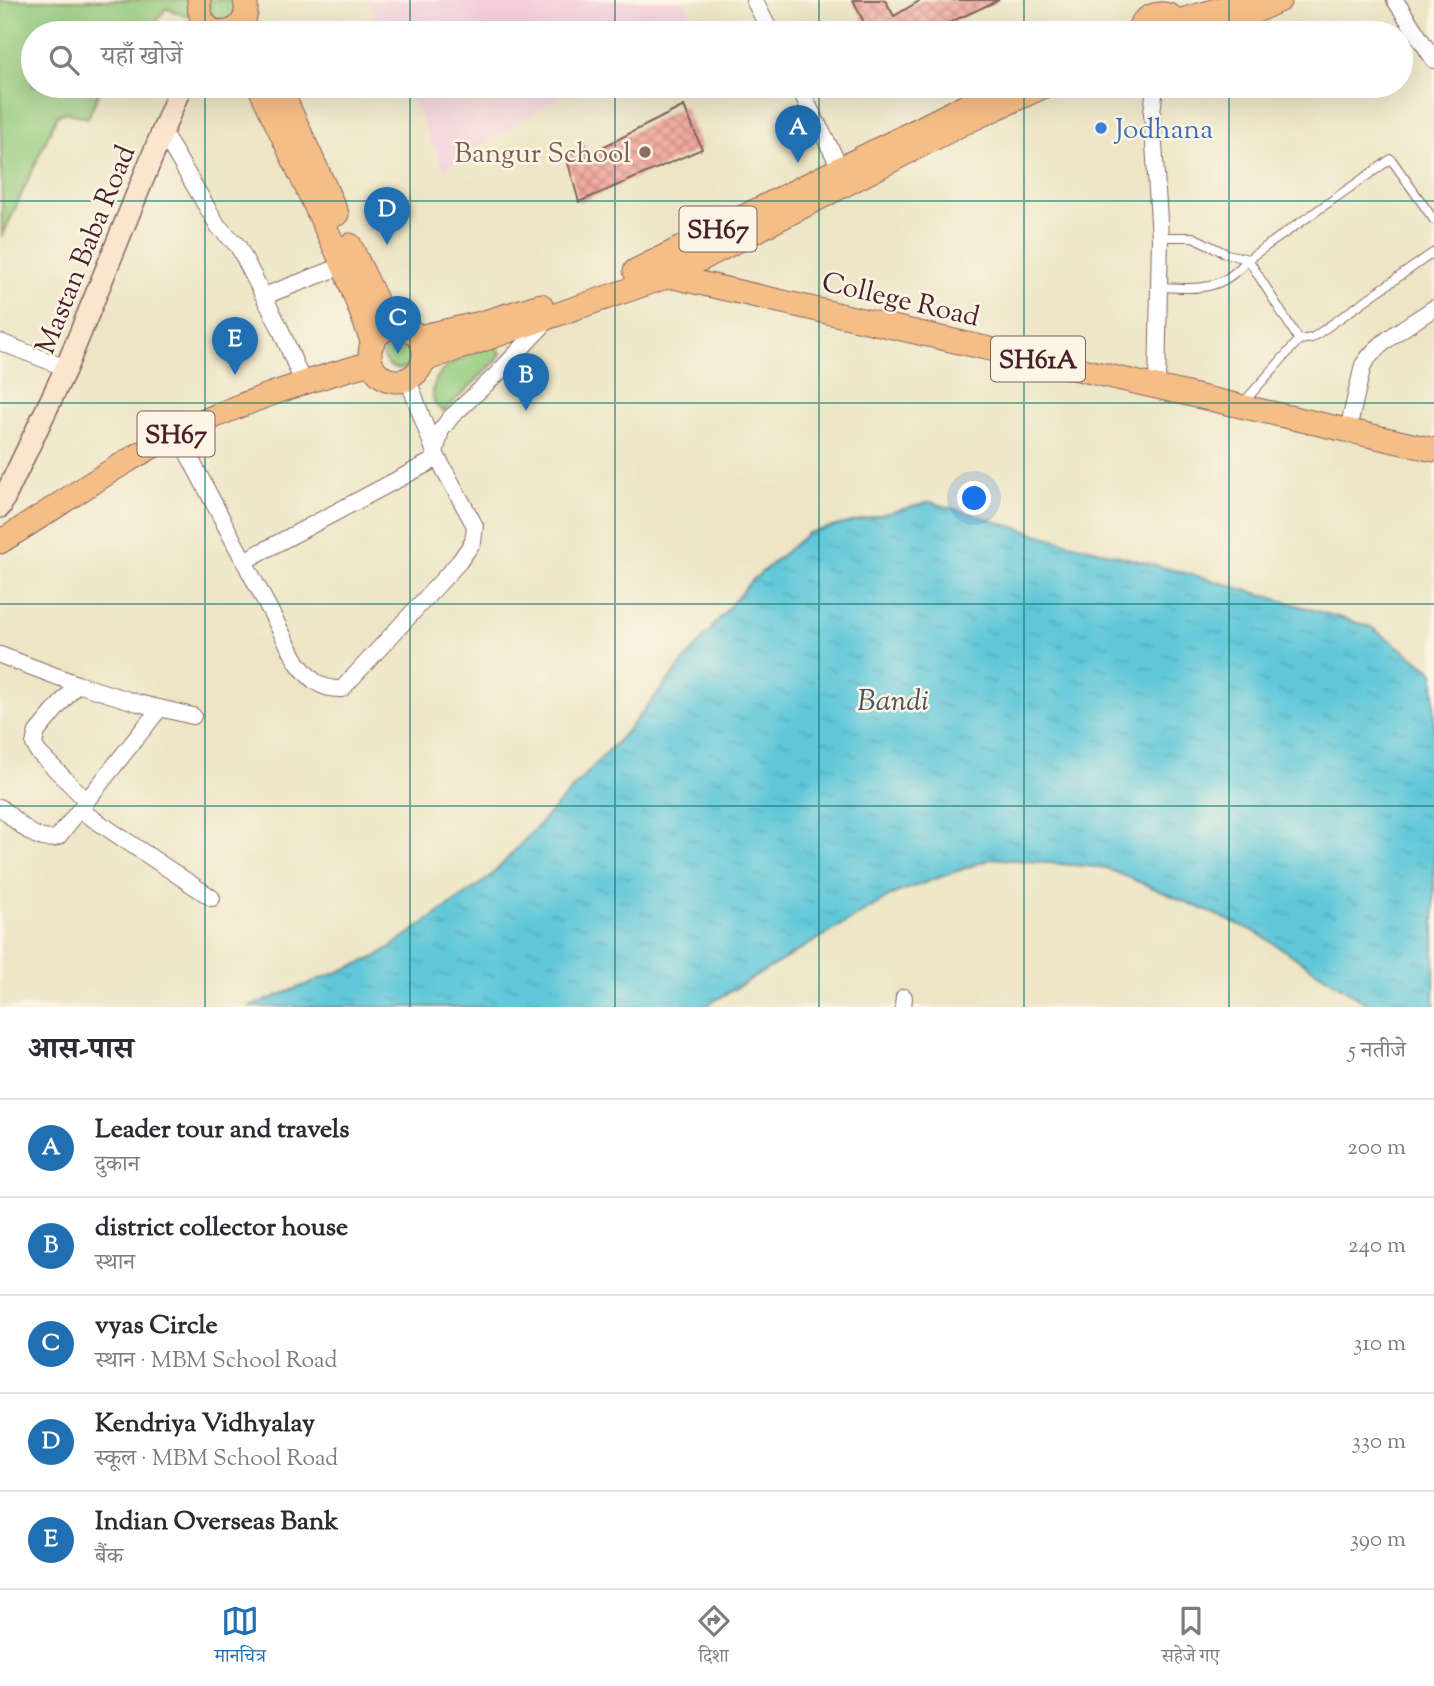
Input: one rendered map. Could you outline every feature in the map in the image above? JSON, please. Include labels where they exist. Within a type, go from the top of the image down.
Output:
[{"type":"main road","points":[[1170,21],[1227,7],[1243,0]]},
{"type":"main road","points":[[1234,21],[1280,0]]},
{"type":"main road","points":[[265,98],[351,263]]},
{"type":"main road","points":[[284,98],[351,263],[377,344],[379,375],[393,381],[408,379],[421,368],[424,351],[418,337],[405,328],[377,344]]},
{"type":"main road","name":"SH67","points":[[418,337],[481,323],[550,302],[643,268],[981,98]]},
{"type":"main road","name":"SH67","points":[[424,360],[668,276],[961,124],[1018,98]]},
{"type":"main road","name":"College Road","points":[[643,268],[668,276],[1348,430],[1433,443]]},
{"type":"main road","name":"SH67","points":[[0,542],[177,433],[220,413],[303,383],[377,344]]},
{"type":"street","points":[[754,0],[765,21]]},
{"type":"street","points":[[1395,0],[1409,21]]},
{"type":"street","points":[[1413,28],[1434,60]]},
{"type":"street","name":"Mastan Baba Road","points":[[0,507],[66,368],[176,98]]},
{"type":"street","points":[[804,98],[840,167]]},
{"type":"street","points":[[1154,98],[1152,113],[1160,237],[1157,386]]},
{"type":"street","points":[[162,131],[218,226],[238,246],[303,383]]},
{"type":"street","points":[[264,296],[351,263]]},
{"type":"street","points":[[1348,430],[1363,365],[1368,357],[1434,308]]},
{"type":"street","points":[[244,561],[436,455],[441,430],[451,417],[497,374],[550,318]]},
{"type":"street","points":[[0,342],[66,368]]},
{"type":"street","points":[[177,433],[297,662],[307,675],[328,690],[342,689],[459,562],[473,542],[475,526],[436,455],[408,379]]},
{"type":"street","points":[[0,655],[77,684],[192,716]]},
{"type":"street","points":[[77,684],[37,732],[34,744],[38,752],[84,805],[212,898]]},
{"type":"street","points":[[0,807],[36,835],[53,839],[64,831],[160,708]]},
{"type":"lane","points":[[1159,287],[1207,288],[1218,284],[1237,272],[1248,259],[1391,159],[1434,220]]},
{"type":"lane","points":[[1160,237],[1193,237],[1227,254],[1248,259],[1299,340]]},
{"type":"lane","points":[[1240,406],[1299,340],[1312,338],[1434,252]]},
{"type":"shaded area","points":[[367,0],[683,0],[692,16],[684,21],[377,21]]},
{"type":"shaded area","points":[[411,98],[559,98],[444,169]]},
{"type":"green space","points":[[0,0],[193,0],[188,17],[166,8],[157,21],[21,21],[21,98],[97,98],[88,118],[66,112],[57,116],[2,237]]},
{"type":"green space","points":[[209,0],[234,0],[235,12],[225,20],[212,18]]},
{"type":"green space","points":[[399,337],[410,342],[415,353],[410,364],[399,369],[388,364],[383,353],[388,342]]},
{"type":"green space","points":[[494,344],[501,353],[496,361],[444,411],[437,406],[433,394],[439,375],[465,356]]},
{"type":"water","name":"Bandi","points":[[931,502],[1050,538],[1212,580],[1371,627],[1434,672],[1434,1007],[1372,1007],[1254,931],[1106,868],[993,858],[894,894],[704,1007],[249,1007],[376,957],[489,878],[625,733],[749,583],[808,533]]},
{"type":"building","points":[[853,0],[885,0],[894,16],[921,0],[999,0],[953,21],[863,21]]},
{"type":"building","name":"Bangur School","points":[[684,106],[702,149],[579,202],[566,156],[585,145],[589,154]]},
{"type":"place","name":"Jodhana","points":[[1101,128]]},
{"type":"place","name":"Bangur School","points":[[645,152]]},
{"type":"place","name":"Leader tour and travels","points":[[798,163]]},
{"type":"place","name":"Kendriya Vidhyalay","points":[[387,245]]},
{"type":"place","name":"vyas Circle","points":[[398,354]]},
{"type":"place","name":"Indian Overseas Bank","points":[[235,375]]},
{"type":"place","name":"district collector house","points":[[526,411]]}]
